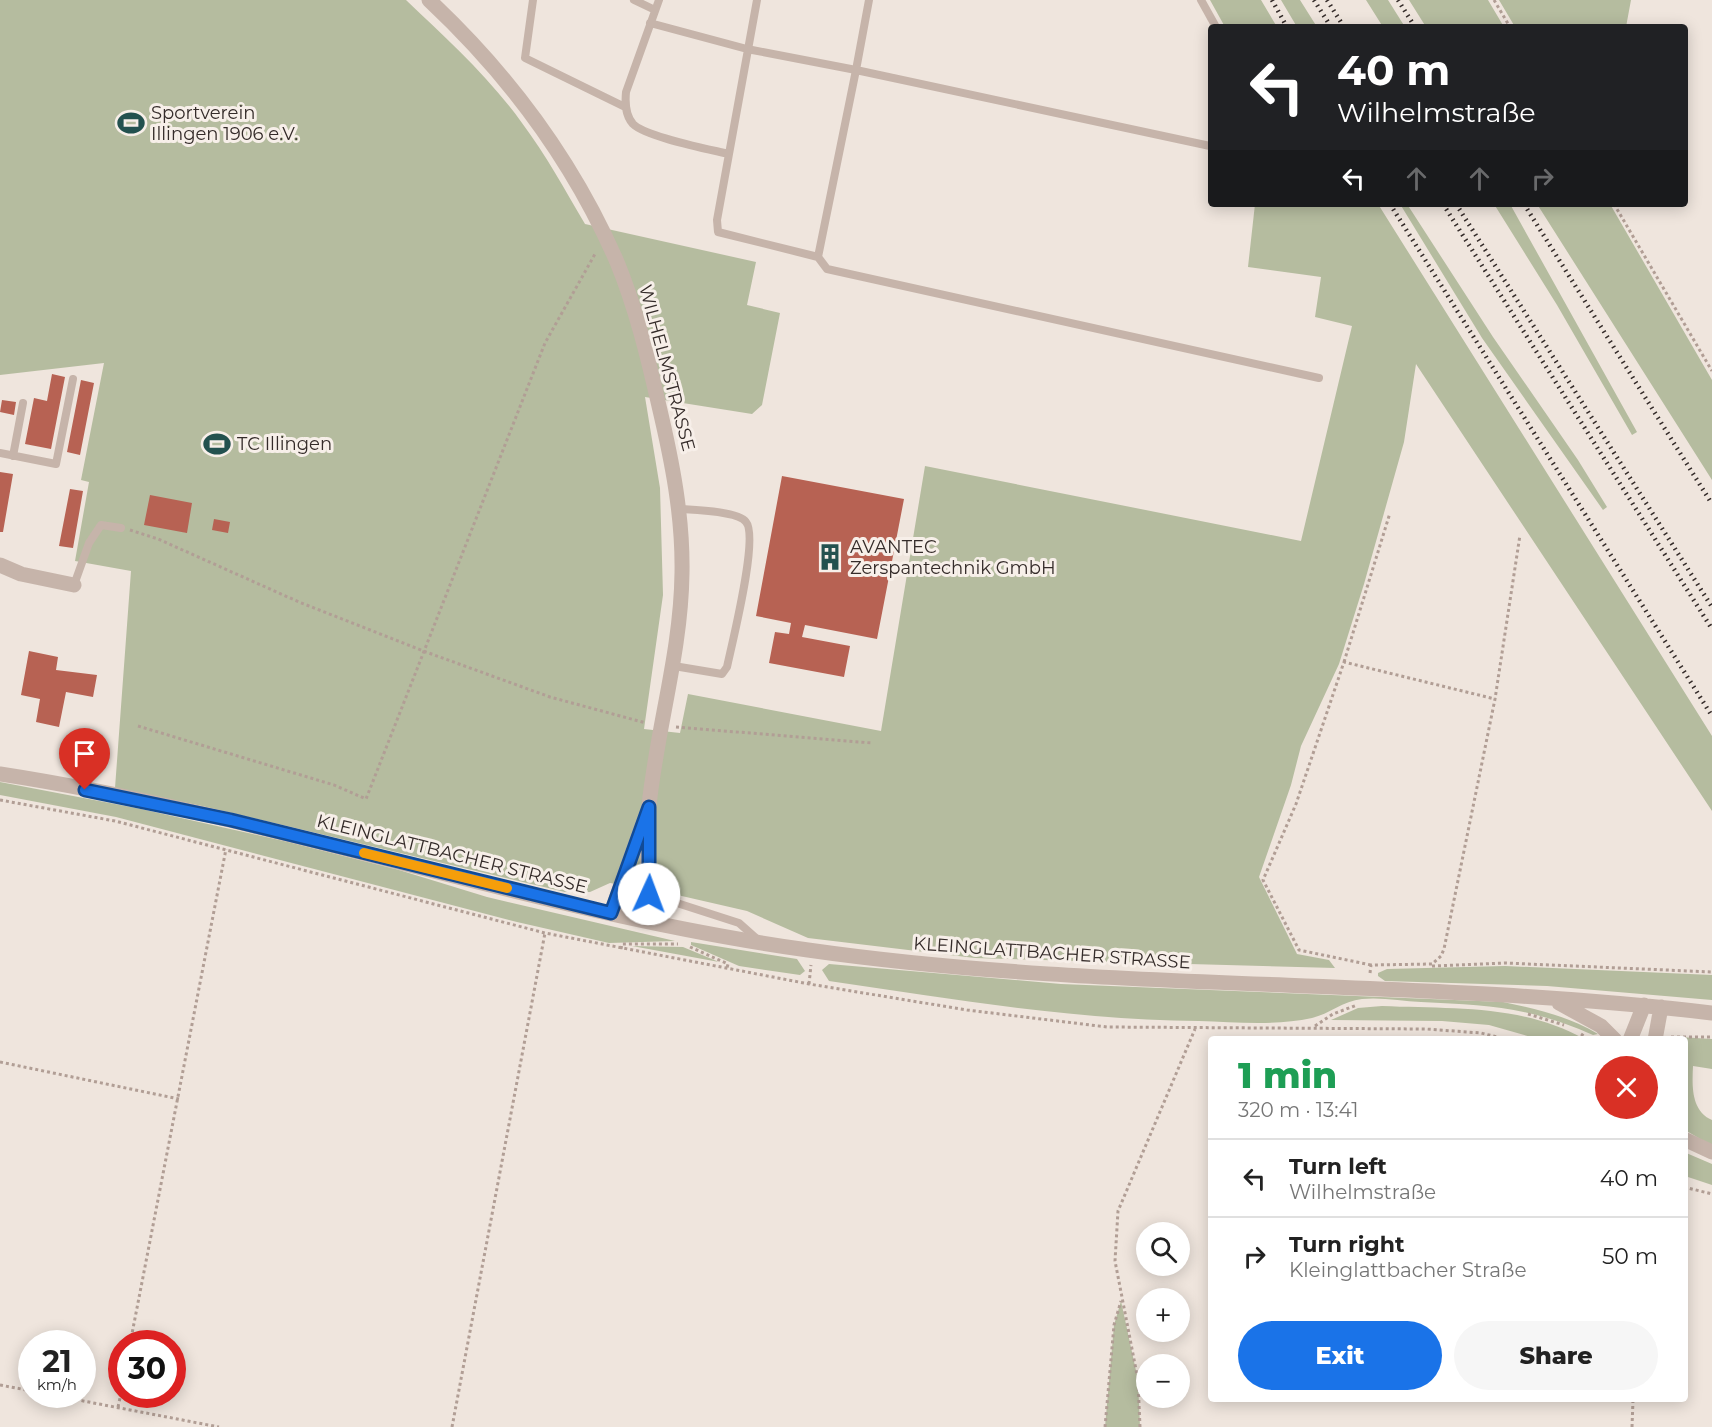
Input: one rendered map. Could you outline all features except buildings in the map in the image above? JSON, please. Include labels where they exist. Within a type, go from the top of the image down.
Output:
[{"type":"street","name":"WILHELMSTRASSE","points":[[435,2],[473,43],[531,113],[572,174],[605,238],[617,263],[646,352],[672,462],[679,508],[682,573],[674,666],[649,807],[649,894],[645,920]]},
{"type":"street","points":[[0,565],[21,574],[74,585]]},
{"type":"street","name":"KLEINGLATTBACHER STRASSE","points":[[0,774],[231,820],[611,913],[762,944],[973,970],[1221,983],[1368,995],[1548,998],[1712,1012]]},
{"type":"street","name":"WILHELMSTRASSE","points":[[611,913],[649,807]]},
{"type":"street","points":[[1548,998],[1578,1011],[1601,1026],[1611,1036]]},
{"type":"street","points":[[1632,1036],[1644,1005]]},
{"type":"street","points":[[1656,1036],[1661,1006]]},
{"type":"street","points":[[1688,1141],[1712,1152]]},
{"type":"lane","points":[[533,0],[525,58],[625,107]]},
{"type":"lane","points":[[634,0],[655,10]]},
{"type":"lane","points":[[659,0],[626,92],[625,107],[633,124],[653,134],[729,154]]},
{"type":"lane","points":[[757,0],[717,220],[718,232],[818,257],[827,269],[1319,378]]},
{"type":"lane","points":[[818,257],[869,0]]},
{"type":"lane","points":[[1201,0],[1213,24]]},
{"type":"lane","points":[[650,23],[747,50],[856,70],[1208,146]]},
{"type":"lane","points":[[0,453],[56,464],[72,379]]},
{"type":"lane","points":[[13,456],[23,403]]},
{"type":"lane","points":[[674,666],[722,674],[727,667],[749,560],[751,530],[746,520],[735,515],[679,508]]},
{"type":"lane","points":[[74,585],[89,543],[101,525],[122,528]]},
{"type":"lane","points":[[649,894],[739,923],[762,944]]},
{"type":"path","points":[[1494,0],[1508,24]]},
{"type":"path","points":[[1616,207],[1712,371]]},
{"type":"path","points":[[138,726],[334,785],[366,799],[426,652],[491,476],[545,343],[605,238]]},
{"type":"path","points":[[1390,513],[1344,662],[1296,804],[1263,880],[1299,950],[1371,965],[1427,966],[1505,963],[1712,972]]},
{"type":"path","points":[[122,528],[158,539],[299,602],[426,652],[550,697],[662,726],[872,743]]},
{"type":"path","points":[[1427,966],[1437,961],[1444,949],[1495,699],[1520,534]]},
{"type":"path","points":[[1344,662],[1495,699]]},
{"type":"path","points":[[0,800],[115,821],[545,933],[809,984],[1023,1018],[1107,1027],[1457,1030],[1488,1036]]},
{"type":"path","points":[[133,1330],[226,849]]},
{"type":"path","points":[[452,1427],[545,933]]},
{"type":"path","points":[[621,949],[622,944],[684,944],[728,964],[727,968]]},
{"type":"path","points":[[809,984],[813,951]]},
{"type":"path","points":[[1314,1027],[1368,995],[1371,965]]},
{"type":"path","points":[[1521,1012],[1567,1026]]},
{"type":"path","points":[[1140,1427],[1138,1380],[1121,1301],[1114,1238],[1118,1211],[1195,1029]]},
{"type":"path","points":[[1578,1032],[1584,1036]]},
{"type":"path","points":[[0,1062],[179,1099]]},
{"type":"path","points":[[1688,1188],[1712,1194]]},
{"type":"path","points":[[1105,1427],[1114,1325],[1121,1301]]},
{"type":"path","points":[[0,1385],[18,1388]]},
{"type":"path","points":[[1632,1427],[1633,1402]]},
{"type":"path","points":[[123,1408],[219,1427]]},
{"type":"green space","points":[[0,0],[406,0],[467,59],[509,106],[531,135],[585,224],[756,262],[747,305],[780,313],[762,405],[752,414],[645,397],[660,488],[663,595],[644,729],[680,733],[688,694],[881,731],[925,466],[1301,541],[1352,326],[1315,317],[1321,277],[1248,267],[1255,207],[1380,207],[1712,736],[1712,811],[1416,364],[1404,442],[1364,584],[1339,664],[1301,746],[1291,785],[1259,877],[1297,954],[1329,960],[1335,968],[975,958],[808,938],[747,911],[660,891],[610,883],[590,892],[565,892],[202,806],[115,788],[131,571],[75,561],[89,482],[81,480],[104,363],[0,375]]},
{"type":"green space","points":[[1210,0],[1261,0],[1275,24],[1223,24]]},
{"type":"green space","points":[[1281,0],[1300,0],[1315,24],[1295,24]]},
{"type":"green space","points":[[1366,0],[1388,0],[1403,24],[1381,24]]},
{"type":"green space","points":[[1409,0],[1488,0],[1502,24],[1424,24]]},
{"type":"green space","points":[[1499,0],[1631,0],[1627,24],[1513,24]]},
{"type":"green space","points":[[1402,207],[1409,207],[1493,337],[1578,460],[1607,507],[1603,510],[1482,338]]},
{"type":"green space","points":[[1496,207],[1512,207],[1637,432],[1632,435],[1557,305]]},
{"type":"green space","points":[[1539,207],[1612,207],[1712,380],[1712,480]]},
{"type":"green space","points":[[0,782],[141,809],[288,842],[399,870],[487,897],[675,941],[609,943],[517,922],[116,817],[0,795]]},
{"type":"green space","points":[[691,942],[797,959],[805,971],[800,975],[739,966],[691,945]]},
{"type":"green space","points":[[632,946],[683,947],[719,962]]},
{"type":"green space","points":[[829,964],[1061,984],[1503,1002],[1564,1018],[1598,1034],[1593,1035],[1549,1018],[1508,1009],[1377,998],[1355,1000],[1312,1018],[1270,1023],[1152,1020],[1059,1013],[829,981],[822,970]]},
{"type":"green space","points":[[1505,966],[1712,975],[1712,1000],[1547,986],[1385,981],[1378,976],[1378,973],[1387,969]]},
{"type":"green space","points":[[1382,1006],[1486,1010],[1536,1020],[1578,1036],[1528,1036],[1489,1025],[1442,1021],[1331,1020],[1358,1008]]},
{"type":"green space","points":[[1688,1038],[1712,1039],[1712,1069],[1693,1066],[1693,1082],[1696,1104],[1705,1116],[1712,1120],[1712,1146],[1688,1132]]},
{"type":"green space","points":[[1688,1154],[1712,1164],[1712,1185],[1688,1177]]},
{"type":"green space","points":[[1121,1301],[1136,1371],[1136,1408],[1139,1408],[1140,1427],[1105,1427],[1114,1325]]},
{"type":"railway","points":[[1272,0],[1285,24]]},
{"type":"railway","points":[[1314,0],[1329,24]]},
{"type":"railway","points":[[1327,0],[1342,24]]},
{"type":"railway","points":[[1398,0],[1413,24]]},
{"type":"railway","points":[[1392,207],[1712,716]]},
{"type":"railway","points":[[1445,207],[1712,629]]},
{"type":"railway","points":[[1458,207],[1712,607]]},
{"type":"railway","points":[[1526,207],[1712,504]]},
{"type":"slow traffic","points":[[364,853],[507,888]]},
{"type":"place","name":"Sportverein Illingen 1906 e.V.","points":[[131,123]]},
{"type":"place","name":"TC Illingen","points":[[217,444]]},
{"type":"place","name":"AVANTEC Zerspantechnik GmbH","points":[[830,557]]},
{"type":"route","points":[[85,790],[231,820],[611,913],[624,870],[649,807],[649,894]]}]
